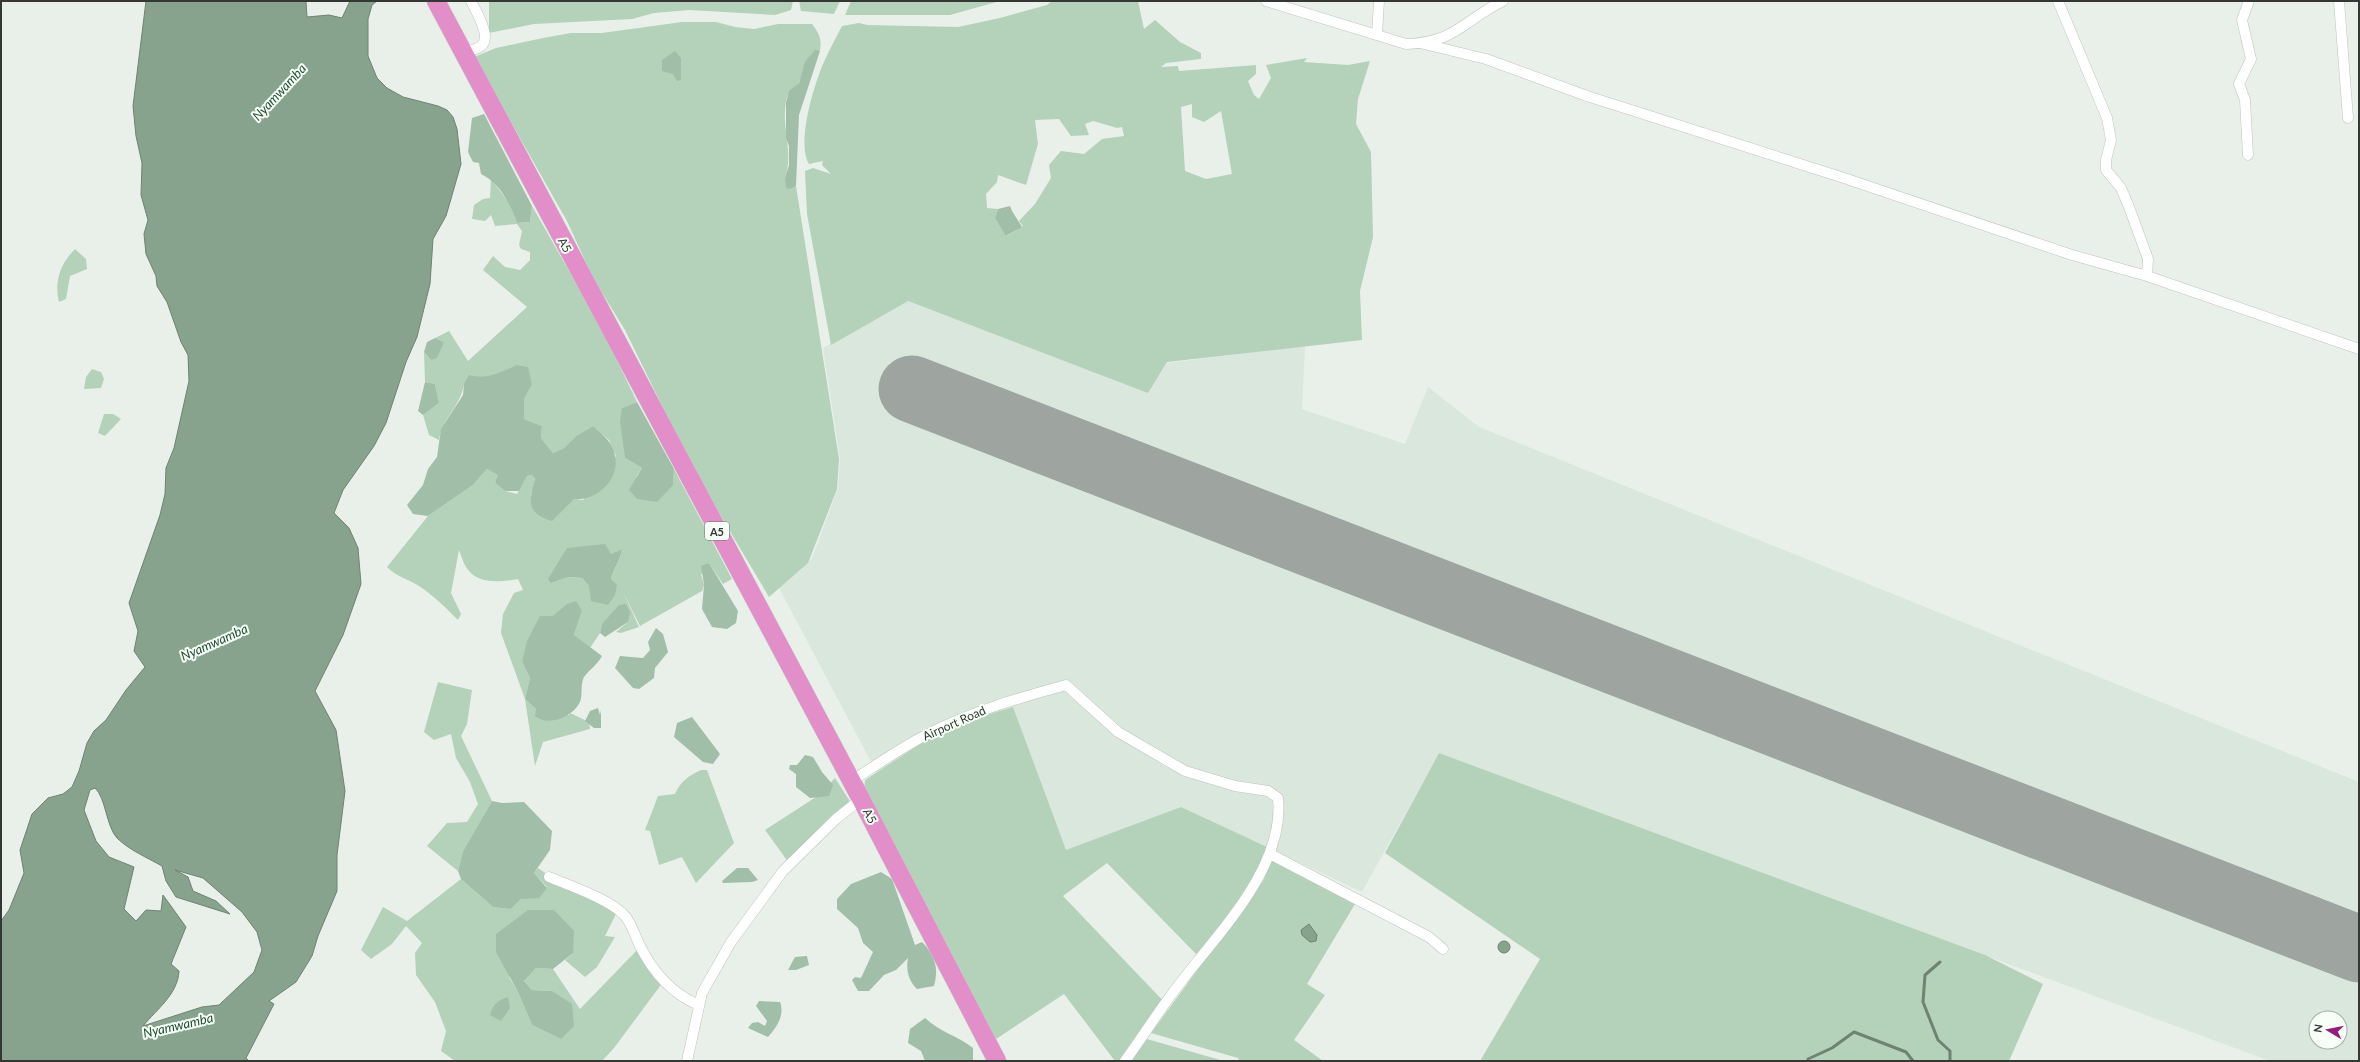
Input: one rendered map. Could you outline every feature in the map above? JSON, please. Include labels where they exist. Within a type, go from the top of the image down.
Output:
[{"type":"highway","name":"A5","points":[[436,1],[542,203],[861,799],[997,1061]]},
{"type":"street","points":[[463,50],[474,51],[486,37],[486,30],[471,1]]},
{"type":"street","points":[[1266,1],[1406,44],[1424,44],[1486,59],[1587,96],[1841,177],[2072,255],[2147,276],[2359,349]]},
{"type":"street","points":[[1377,35],[1378,1]]},
{"type":"street","points":[[2058,1],[2107,118],[2111,140],[2107,156],[2106,170],[2121,188],[2148,260],[2147,276]]},
{"type":"street","points":[[2248,155],[2245,100],[2239,84],[2251,58],[2242,20],[2249,1]]},
{"type":"street","points":[[2339,1],[2348,118]]},
{"type":"street","points":[[1424,44],[1447,37],[1500,2]]},
{"type":"street","name":"Airport Road","points":[[851,781],[929,733],[970,714],[1008,700],[1066,685],[1118,732],[1185,771],[1235,786],[1268,791],[1278,798],[1277,832],[1270,854]]},
{"type":"street","points":[[687,1061],[699,1005],[706,984],[721,957],[763,895],[788,866],[836,819],[861,799]]},
{"type":"street","points":[[1125,1061],[1170,997],[1251,891],[1270,854],[1433,939],[1443,949]]},
{"type":"street","points":[[549,877],[620,910],[629,922],[642,950],[663,980],[686,1000],[699,1005]]},
{"type":"shaded area","points":[[489,1],[793,1],[791,10],[775,15],[689,10],[654,13],[632,19],[534,24],[489,33]]},
{"type":"shaded area","points":[[799,1],[840,1],[834,14],[801,11]]},
{"type":"shaded area","points":[[851,1],[1000,1],[950,15],[845,15]]},
{"type":"shaded area","points":[[1052,1],[1138,1],[1144,29],[1155,20],[1180,42],[1201,53],[1201,59],[1166,63],[1161,67],[1178,66],[1179,71],[1256,65],[1256,74],[1248,81],[1254,95],[1259,99],[1271,78],[1266,65],[1307,58],[1304,62],[1348,65],[1370,61],[1358,99],[1356,124],[1371,152],[1373,237],[1360,291],[1362,340],[1167,362],[1148,393],[908,301],[831,345],[807,214],[805,171],[813,168],[831,174],[822,165],[823,161],[809,164],[804,143],[805,129],[811,99],[820,72],[842,26],[859,23],[867,25],[958,27],[1000,18],[1047,5]],"holes":[[[1192,104],[1192,117],[1204,122],[1221,111],[1232,174],[1206,179],[1185,171],[1181,107]],[[1059,119],[1071,136],[1089,135],[1085,124],[1093,121],[1117,128],[1122,127],[1124,136],[1102,139],[1084,154],[1061,151],[1049,165],[1051,178],[1035,204],[1019,221],[1023,226],[1007,236],[995,218],[998,209],[987,208],[986,194],[997,182],[998,175],[1026,185],[1038,144],[1035,120]]]},
{"type":"shaded area","points":[[682,22],[716,22],[735,27],[754,29],[778,24],[812,24],[818,33],[820,40],[820,51],[815,49],[811,54],[798,85],[788,94],[787,97],[785,121],[788,159],[785,178],[791,189],[796,186],[839,459],[837,489],[808,563],[769,597],[693,469],[625,330],[593,278],[567,221],[474,57],[496,48],[571,33],[602,33]]},
{"type":"shaded area","points":[[815,49],[820,51],[799,115],[796,186],[791,189],[786,188],[785,178],[789,165],[789,146],[786,138],[786,102],[789,91],[799,83],[805,62]]},
{"type":"shaded area","points":[[675,51],[681,58],[681,80],[677,81],[673,74],[662,71],[662,60]]},
{"type":"shaded area","points":[[484,114],[532,206],[530,222],[517,223],[504,195],[494,183],[481,174],[479,163],[473,162],[468,152],[472,118]]},
{"type":"shaded area","points":[[491,179],[509,203],[517,223],[530,222],[532,206],[581,292],[586,296],[637,402],[622,408],[625,458],[642,468],[636,477],[673,485],[674,469],[732,579],[723,584],[709,563],[701,575],[704,585],[702,591],[640,626],[623,592],[639,627],[621,633],[616,632],[628,622],[602,624],[600,633],[590,648],[574,635],[582,611],[532,633],[522,662],[530,678],[525,699],[501,633],[503,614],[514,593],[523,590],[518,579],[489,581],[476,577],[466,567],[459,550],[451,593],[461,614],[458,620],[424,590],[394,573],[387,567],[428,516],[473,485],[487,469],[499,475],[495,483],[505,491],[517,494],[527,476],[532,475],[535,479],[531,496],[562,509],[574,499],[583,500],[616,456],[609,440],[593,426],[576,436],[564,448],[553,453],[541,438],[542,426],[524,419],[524,399],[532,385],[516,365],[499,374],[464,384],[459,399],[444,425],[439,440],[429,435],[423,415],[439,403],[435,384],[425,382],[424,352],[431,360],[444,342],[435,338],[449,331],[468,361],[527,307],[483,270],[493,256],[505,267],[520,270],[530,260],[530,252],[521,249],[519,245],[522,231],[517,224],[495,226],[491,215],[485,221],[472,219],[474,205],[483,199],[490,198]],"holes":[[[622,549],[611,579],[589,586],[582,578],[569,577],[551,583]]]},
{"type":"shaded area","points":[[1010,206],[1022,227],[1006,236],[995,218],[998,209]]},
{"type":"shaded area","points":[[75,249],[86,259],[87,269],[70,276],[66,299],[59,302],[57,287],[58,280],[65,261]]},
{"type":"shaded area","points":[[907,301],[1148,392],[1167,363],[1305,346],[1302,409],[1405,444],[1428,387],[1479,427],[2359,782],[2359,1061],[2270,1061],[1439,753],[1362,892],[1181,807],[1065,851],[1013,707],[934,735],[877,773],[779,588],[808,563],[813,556],[838,488],[840,459],[823,348]]},
{"type":"shaded area","points":[[435,338],[444,342],[437,358],[431,360],[424,352],[427,342]]},
{"type":"shaded area","points":[[516,365],[528,367],[532,385],[524,399],[524,419],[542,426],[541,438],[553,453],[564,448],[576,436],[593,426],[607,439],[614,451],[616,465],[610,480],[605,487],[591,496],[583,499],[574,499],[552,521],[538,514],[532,506],[531,494],[535,479],[532,475],[527,476],[519,491],[505,491],[495,483],[498,475],[487,469],[473,485],[428,516],[413,514],[407,505],[423,485],[428,469],[437,457],[441,429],[463,395],[464,384],[469,375],[481,377],[493,375]]},
{"type":"shaded area","points":[[92,369],[101,372],[104,379],[101,388],[84,389],[86,377]]},
{"type":"shaded area","points":[[425,382],[435,384],[439,403],[423,415],[418,411]]},
{"type":"shaded area","points":[[637,402],[674,469],[673,485],[657,502],[637,499],[629,490],[642,468],[625,458],[620,421],[622,408]]},
{"type":"shaded area","points":[[104,414],[113,414],[121,419],[105,436],[98,433]]},
{"type":"shaded area","points":[[605,544],[611,554],[622,549],[611,579],[617,585],[615,595],[608,605],[591,601],[589,586],[582,578],[569,577],[551,583],[548,579],[567,548]]},
{"type":"shaded area","points":[[709,563],[738,611],[736,623],[727,629],[712,627],[702,609],[704,585],[701,566]]},
{"type":"shaded area","points":[[576,601],[582,611],[574,635],[602,656],[584,677],[581,699],[577,707],[572,712],[560,719],[547,721],[535,716],[536,709],[525,699],[530,678],[522,662],[527,641],[540,616],[553,616],[567,604]]},
{"type":"shaded area","points":[[626,604],[630,612],[628,622],[605,637],[600,633],[602,624],[619,605]]},
{"type":"shaded area","points":[[656,628],[663,634],[668,652],[655,668],[654,678],[639,689],[633,688],[615,668],[620,656],[643,658],[650,650],[648,642]]},
{"type":"shaded area","points":[[438,682],[472,690],[467,724],[461,736],[492,801],[463,851],[458,871],[427,846],[447,823],[467,822],[478,804],[470,782],[456,758],[451,734],[434,740],[424,732]]},
{"type":"shaded area","points":[[525,699],[536,709],[569,715],[570,713],[589,722],[590,729],[543,742],[535,766]]},
{"type":"shaded area","points":[[1013,707],[1066,850],[1181,807],[1267,847],[1252,881],[1198,956],[1107,863],[1063,896],[1168,1006],[1126,1061],[1115,1061],[1064,994],[993,1041],[864,791],[865,780],[934,735],[971,720]]},
{"type":"shaded area","points":[[598,708],[600,715],[601,710],[601,728],[594,728],[585,721],[590,711]]},
{"type":"shaded area","points":[[692,717],[720,754],[713,764],[703,762],[674,737],[677,723]]},
{"type":"shaded area","points":[[1439,753],[1985,955],[2043,984],[2009,1061],[1480,1061],[1540,959],[1385,853]]},
{"type":"shaded area","points":[[805,755],[813,757],[822,772],[833,785],[829,796],[810,798],[796,787],[796,774],[789,769],[790,765],[797,765]]},
{"type":"shaded area","points":[[701,770],[707,770],[734,843],[696,883],[682,857],[659,865],[650,831],[645,830],[658,796],[675,794],[685,779]]},
{"type":"shaded area","points":[[835,778],[851,803],[789,863],[765,830],[816,797]]},
{"type":"shaded area","points":[[492,801],[502,803],[524,802],[552,831],[550,850],[534,873],[547,888],[539,898],[521,899],[511,909],[493,907],[461,879],[458,871],[463,851]]},
{"type":"shaded area","points":[[1274,856],[1358,899],[1307,984],[1325,995],[1294,1040],[1323,1061],[1240,1061],[1238,1058],[1151,1033],[1263,881]]},
{"type":"shaded area","points":[[538,868],[557,881],[617,912],[605,936],[615,937],[597,967],[585,977],[565,960],[573,953],[509,977],[518,992],[532,1025],[561,1039],[552,991],[532,990],[524,981],[536,968],[553,969],[580,1009],[642,945],[666,978],[614,1048],[602,1061],[455,1061],[441,1051],[446,1031],[435,1002],[416,975],[415,953],[422,943],[406,926],[392,944],[371,959],[361,950],[383,907],[407,921],[461,879],[493,907],[511,909],[521,899],[547,887],[534,873]]},
{"type":"shaded area","points":[[737,868],[748,868],[758,880],[752,882],[723,883],[722,881]]},
{"type":"shaded area","points":[[881,872],[892,879],[915,945],[922,942],[933,957],[936,968],[934,986],[917,989],[908,975],[908,958],[896,970],[884,975],[869,991],[858,991],[852,980],[855,977],[861,978],[873,952],[863,943],[858,928],[837,909],[837,899],[851,884]]},
{"type":"shaded area","points":[[528,910],[554,910],[574,931],[573,953],[553,969],[536,968],[524,981],[532,990],[552,991],[572,1004],[574,1026],[561,1039],[532,1025],[518,992],[496,952],[496,934]]},
{"type":"shaded area","points":[[807,956],[809,965],[796,970],[788,970],[795,957]]},
{"type":"shaded area","points":[[508,997],[510,1008],[501,1021],[490,1015],[496,1003]]},
{"type":"shaded area","points":[[759,1001],[780,1002],[782,1012],[781,1016],[768,1037],[748,1028],[752,1023],[758,1022],[765,1026],[767,1021],[756,1006]]},
{"type":"shaded area","points":[[925,1018],[936,1027],[973,1048],[973,1061],[925,1061],[921,1051],[908,1043],[910,1029]]},
{"type":"shaded area","points":[[1147,1039],[1224,1061],[1131,1061]]},
{"type":"water","name":"Nyamwamba","points":[[146,1],[306,1],[307,17],[329,15],[342,18],[350,1],[377,1],[372,5],[368,19],[368,56],[377,78],[387,88],[403,97],[438,106],[447,110],[453,117],[457,129],[461,164],[446,216],[433,239],[430,284],[417,337],[406,362],[386,423],[374,446],[343,490],[334,513],[349,528],[358,548],[361,584],[343,635],[315,691],[336,730],[345,791],[337,855],[337,891],[318,936],[312,956],[296,982],[269,1001],[274,1004],[246,1058],[249,1061],[1,1061],[1,921],[9,910],[24,873],[20,850],[32,814],[48,798],[63,794],[72,787],[79,771],[87,743],[94,731],[106,720],[126,690],[145,667],[134,651],[138,631],[129,603],[160,515],[165,494],[166,468],[174,448],[189,381],[188,355],[181,342],[167,302],[157,286],[156,276],[146,254],[144,234],[148,220],[141,195],[142,163],[136,136],[133,106]],"holes":[[[95,788],[99,793],[113,833],[117,838],[133,850],[162,866],[166,881],[176,897],[230,914],[216,901],[193,891],[188,877],[175,870],[203,878],[242,912],[257,932],[262,950],[254,972],[219,1005],[202,1007],[143,1026],[166,1001],[175,987],[179,971],[171,964],[186,927],[163,895],[161,911],[146,910],[136,921],[124,909],[134,867],[109,857],[96,841],[84,810],[90,790]]]},
{"type":"water","points":[[1309,924],[1317,935],[1316,941],[1310,942],[1302,935],[1301,930]]},
{"type":"water","points":[[1506,941],[1509,942],[1509,952],[1502,953],[1499,952],[1498,945],[1499,942]]},
{"type":"waterway","points":[[1940,962],[1925,975],[1923,1002],[1938,1040],[1950,1051],[1950,1061]]},
{"type":"waterway","points":[[1808,1059],[1832,1048],[1854,1032],[1906,1052],[1913,1061]]},
{"type":"runway","points":[[912,389],[2359,949]]}]
